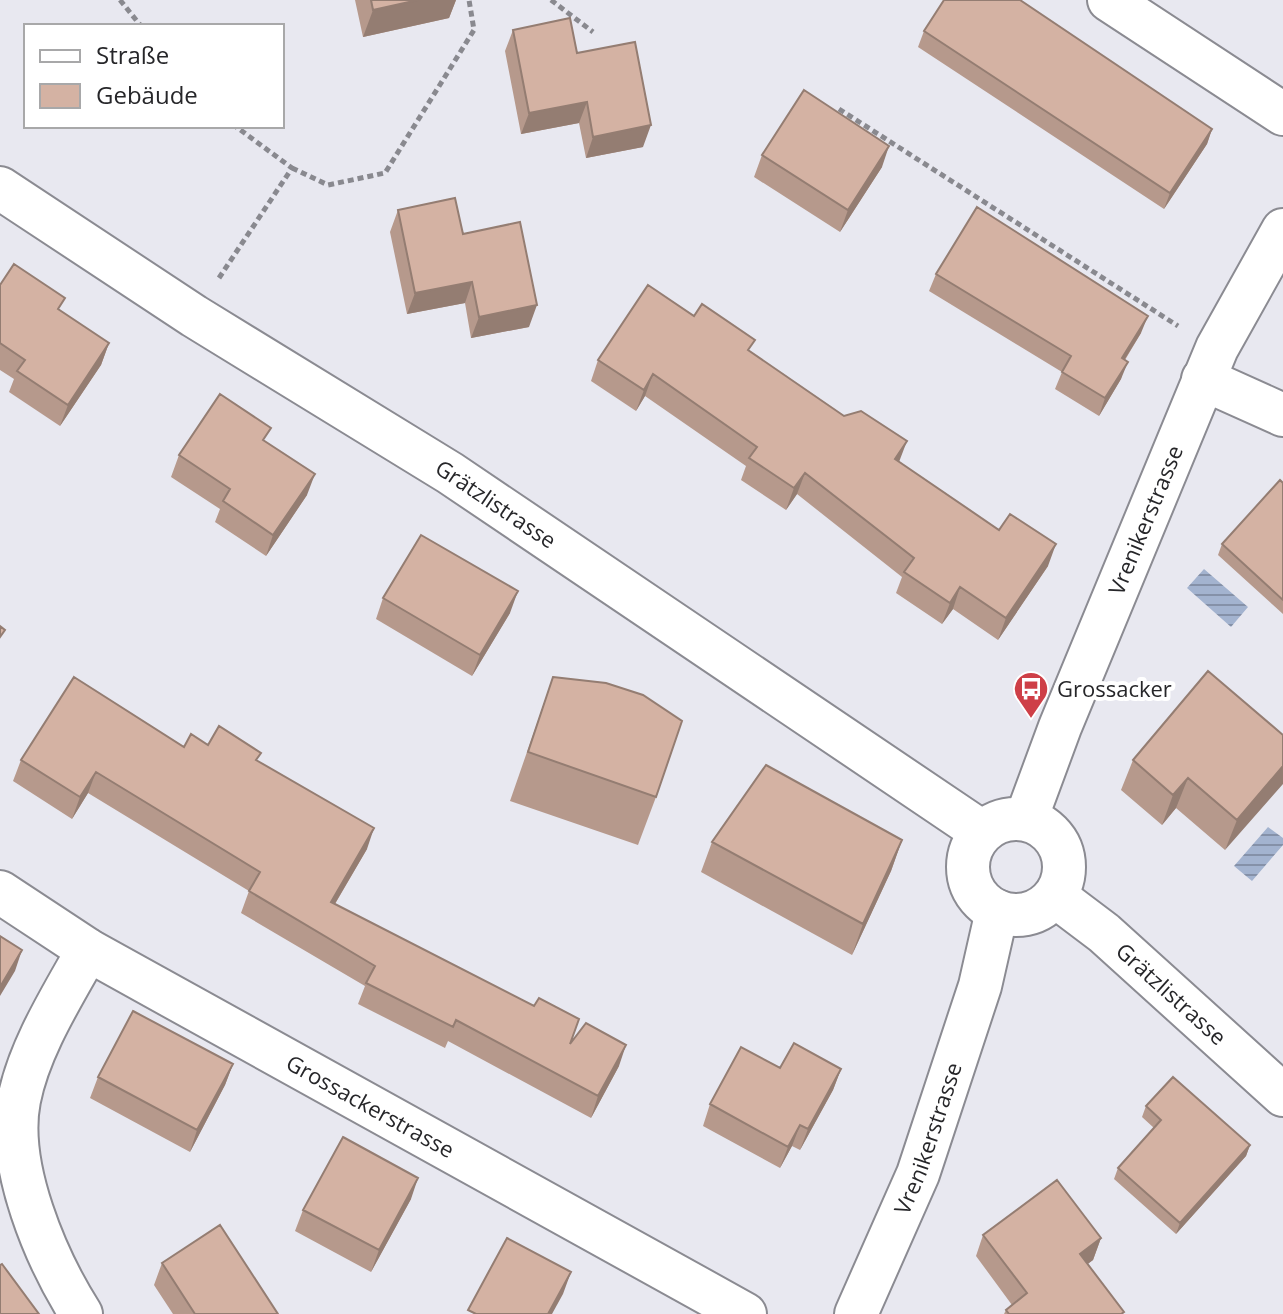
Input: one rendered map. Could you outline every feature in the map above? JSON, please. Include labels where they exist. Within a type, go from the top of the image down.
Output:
[{"type":"street","points":[[1109,0],[1283,114]]},
{"type":"street","name":"Grätzlistrasse","points":[[0,188],[194,316],[450,473],[982,832]]},
{"type":"street","name":"Vrenikerstrasse","points":[[1026,819],[1060,727],[1210,363],[1283,230]]},
{"type":"street","points":[[1210,363],[1283,415]]},
{"type":"street","points":[[1010,819],[1026,819],[1041,825],[1062,849],[1064,866],[1055,896],[1043,907],[1028,914],[1013,915],[997,911],[982,901],[971,885],[967,866],[971,848],[982,832],[1010,819]]},
{"type":"street","name":"Grossackerstrasse","points":[[0,892],[88,950],[745,1314]]},
{"type":"street","name":"Grätzlistrasse","points":[[1055,896],[1104,933],[1283,1095]]},
{"type":"street","name":"Vrenikerstrasse","points":[[856,1314],[918,1174],[980,986],[997,911]]},
{"type":"street","points":[[81,1314],[36,1226],[20,1163],[18,1101],[49,1018],[88,950]]},
{"type":"path","points":[[120,0],[139,24]]},
{"type":"path","points":[[238,128],[292,168],[328,185],[385,173],[474,30],[469,0]]},
{"type":"path","points":[[551,0],[593,32]]},
{"type":"path","points":[[839,109],[1210,363]]},
{"type":"path","points":[[215,285],[292,168]]},
{"type":"water","points":[[1204,569],[1248,607],[1231,627],[1187,588]]},
{"type":"water","points":[[1268,827],[1283,838],[1283,845],[1252,881],[1234,866]]},
{"type":"building","points":[[371,0],[418,0],[373,10]]},
{"type":"building","points":[[944,0],[1020,0],[1212,129],[1170,193],[924,31]]},
{"type":"building","points":[[570,18],[577,53],[635,42],[651,125],[593,137],[587,102],[529,113],[513,30]]},
{"type":"building","points":[[804,90],[889,146],[848,210],[762,155]]},
{"type":"building","points":[[455,198],[463,234],[520,222],[537,305],[479,317],[472,282],[415,293],[398,210]]},
{"type":"building","points":[[977,207],[1148,316],[1122,358],[1128,362],[1105,398],[1062,372],[1071,356],[936,274]]},
{"type":"building","points":[[14,264],[65,298],[58,309],[109,343],[68,405],[17,371],[25,360],[0,343],[0,285]]},
{"type":"building","points":[[648,285],[694,316],[702,304],[755,340],[748,350],[844,416],[861,411],[907,441],[895,459],[999,530],[1010,514],[1056,544],[1006,618],[960,587],[950,603],[904,572],[914,558],[805,473],[794,488],[749,458],[757,447],[653,374],[644,390],[598,360]]},
{"type":"building","points":[[220,394],[271,428],[263,440],[315,474],[273,535],[223,501],[230,489],[179,455]]},
{"type":"building","points":[[1280,480],[1283,483],[1283,600],[1222,544]]},
{"type":"building","points":[[421,535],[518,591],[480,655],[383,598]]},
{"type":"building","points":[[1208,671],[1283,735],[1283,766],[1237,820],[1188,778],[1173,795],[1133,760]]},
{"type":"building","points":[[74,677],[184,747],[191,734],[208,745],[219,726],[261,753],[256,760],[374,828],[331,902],[534,1006],[539,998],[579,1019],[570,1044],[586,1023],[626,1045],[598,1096],[456,1020],[453,1027],[366,983],[375,966],[249,891],[260,872],[96,772],[80,797],[21,760]]},
{"type":"building","points":[[553,677],[606,683],[643,695],[682,721],[656,797],[528,752]]},
{"type":"building","points":[[766,765],[902,840],[863,924],[712,842]]},
{"type":"building","points":[[0,936],[22,950],[0,987]]},
{"type":"building","points":[[133,1011],[233,1064],[197,1130],[98,1077]]},
{"type":"building","points":[[794,1043],[841,1069],[808,1129],[800,1125],[788,1147],[710,1104],[741,1047],[780,1068]]},
{"type":"building","points":[[1173,1077],[1250,1145],[1180,1223],[1118,1168],[1161,1120],[1146,1106]]},
{"type":"building","points":[[343,1137],[418,1178],[379,1250],[303,1210]]},
{"type":"building","points":[[1057,1180],[1101,1238],[1080,1254],[1124,1312],[1121,1314],[1009,1314],[1006,1310],[1027,1293],[983,1235]]},
{"type":"building","points":[[220,1225],[278,1314],[195,1314],[162,1263]]},
{"type":"building","points":[[507,1238],[571,1272],[548,1314],[476,1314],[468,1310]]},
{"type":"building","points":[[2,1264],[39,1314],[0,1314]]},
{"type":"place","name":"Grossacker","points":[[1031,720]]}]
